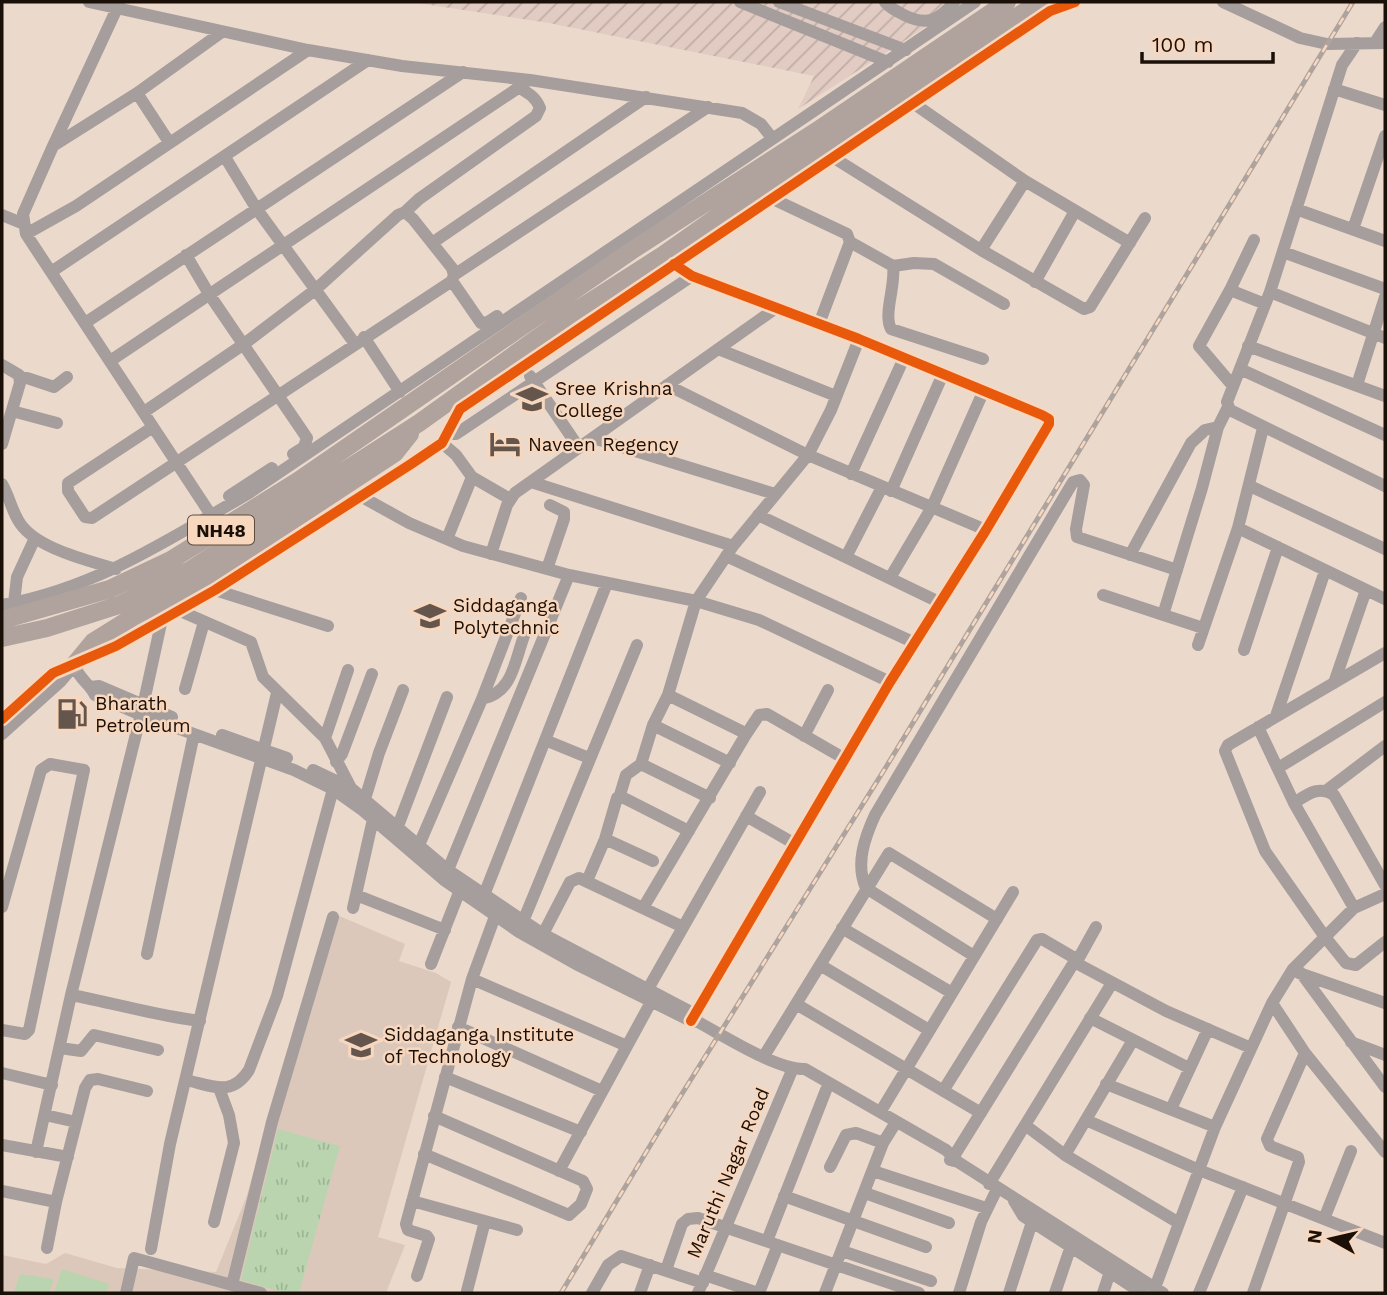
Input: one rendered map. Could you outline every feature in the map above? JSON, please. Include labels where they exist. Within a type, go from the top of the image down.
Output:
[{"type":"highway","name":"NH48","points":[[2,620],[110,589],[171,560],[653,228],[818,130],[982,6],[1007,2]]},
{"type":"highway","name":"NH48","points":[[2,638],[47,628],[119,605],[190,570],[419,424],[571,314],[1039,2]]},
{"type":"highway","points":[[74,665],[93,642],[133,617],[188,589],[395,453],[419,424]]},
{"type":"street","points":[[89,2],[118,6],[308,50],[402,66],[463,72],[524,84],[646,97],[708,107],[748,116],[761,124],[772,138]]},
{"type":"street","points":[[740,2],[888,62]]},
{"type":"street","points":[[779,2],[906,50]]},
{"type":"street","points":[[885,2],[895,10],[923,22],[937,19],[954,2]]},
{"type":"street","points":[[445,438],[460,409],[1051,11],[1075,2]]},
{"type":"street","points":[[1223,2],[1300,38],[1331,44],[1381,42],[1385,27]]},
{"type":"street","points":[[118,6],[27,204],[23,214],[25,229],[209,512]]},
{"type":"street","points":[[209,512],[293,474],[400,391],[653,228],[772,138],[906,50],[982,6]]},
{"type":"street","points":[[53,146],[137,93],[222,32]]},
{"type":"street","points":[[1163,615],[1218,427],[1228,407],[1227,402],[1283,252],[1342,65],[1357,43]]},
{"type":"street","points":[[1331,44],[1342,65]]},
{"type":"street","points":[[25,229],[76,206],[308,50]]},
{"type":"street","points":[[51,272],[368,60]]},
{"type":"street","points":[[85,323],[463,72]]},
{"type":"street","points":[[144,412],[244,344],[315,290],[398,215],[539,113],[540,108],[524,84]]},
{"type":"street","points":[[110,361],[524,84]]},
{"type":"street","points":[[1334,89],[1385,105]]},
{"type":"street","points":[[137,93],[169,142]]},
{"type":"street","points":[[432,243],[646,97]]},
{"type":"street","points":[[913,103],[1025,181],[1130,243]]},
{"type":"street","points":[[153,427],[68,483],[68,491],[85,517],[92,518],[177,463],[708,107]]},
{"type":"street","points":[[405,212],[452,268],[453,278],[481,323],[488,322],[755,143]]},
{"type":"street","points":[[1353,229],[1384,145]]},
{"type":"street","points":[[225,157],[256,208],[315,290],[400,391]]},
{"type":"street","points":[[834,158],[1080,308],[1087,309],[1145,218]]},
{"type":"street","points":[[981,250],[1025,181]]},
{"type":"street","points":[[773,199],[847,234],[850,242],[893,266],[934,264],[1004,304]]},
{"type":"street","points":[[1296,209],[1385,241]]},
{"type":"street","points":[[1035,282],[1075,211]]},
{"type":"street","points":[[2,215],[25,229]]},
{"type":"street","points":[[1233,386],[1199,346],[1254,240]]},
{"type":"street","points":[[819,324],[850,242]]},
{"type":"street","points":[[1283,252],[1384,288],[1379,336],[1357,385]]},
{"type":"street","points":[[35,538],[8,604],[36,599],[116,569],[146,554],[304,447],[307,438],[209,294],[186,255]]},
{"type":"street","points":[[674,264],[692,276],[859,339],[1049,419],[1049,424],[986,530],[890,682],[695,1019]]},
{"type":"street","points":[[893,266],[894,279],[888,321],[891,329],[983,359]]},
{"type":"street","points":[[2,719],[53,673],[116,646],[215,590],[362,497],[445,438],[456,434],[692,276]]},
{"type":"street","points":[[1230,290],[1267,298],[1379,336]]},
{"type":"street","points":[[491,554],[510,499],[776,308]]},
{"type":"street","points":[[587,881],[626,775],[641,764],[653,725],[668,695],[696,601],[730,551],[808,455],[859,339]]},
{"type":"street","points":[[1248,346],[1385,396]]},
{"type":"street","points":[[718,349],[836,396]]},
{"type":"street","points":[[851,474],[904,358]]},
{"type":"street","points":[[2,365],[19,375],[20,379],[2,444]]},
{"type":"street","points":[[524,367],[579,448]]},
{"type":"street","points":[[1240,369],[1385,435]]},
{"type":"street","points":[[846,557],[886,489],[943,374]]},
{"type":"street","points":[[20,379],[54,387],[67,377]]},
{"type":"street","points":[[667,385],[808,455],[986,530]]},
{"type":"street","points":[[890,578],[932,507],[984,390]]},
{"type":"street","points":[[1228,407],[1264,428],[1385,486]]},
{"type":"street","points":[[12,411],[57,423]]},
{"type":"street","points":[[1130,555],[1191,443],[1205,430],[1218,427]]},
{"type":"street","points":[[1198,645],[1238,528],[1264,428]]},
{"type":"street","points":[[445,438],[472,477],[510,499]]},
{"type":"street","points":[[593,438],[775,494]]},
{"type":"street","points":[[447,539],[472,477]]},
{"type":"street","points":[[974,956],[866,888],[862,880],[861,859],[875,815],[1073,482],[1080,480],[1084,485],[1077,537],[1177,570]]},
{"type":"street","points":[[531,482],[730,551],[915,643]]},
{"type":"street","points":[[2,484],[18,520],[30,535],[75,556],[116,569]]},
{"type":"street","points":[[1250,486],[1385,549]]},
{"type":"street","points":[[362,497],[409,523],[491,554],[569,575],[696,601],[759,620],[890,682]]},
{"type":"street","points":[[547,569],[564,519],[564,512],[551,505]]},
{"type":"street","points":[[758,515],[941,603]]},
{"type":"street","points":[[1238,528],[1385,598]]},
{"type":"street","points":[[1244,650],[1278,548]]},
{"type":"street","points":[[1276,716],[1325,570]]},
{"type":"street","points":[[448,870],[569,575]]},
{"type":"street","points":[[484,895],[607,583]]},
{"type":"street","points":[[215,590],[328,626]]},
{"type":"street","points":[[1334,683],[1366,590]]},
{"type":"street","points":[[1103,594],[1203,628]]},
{"type":"street","points":[[419,845],[482,699],[521,598]]},
{"type":"street","points":[[178,610],[251,642],[263,677],[325,738],[351,788]]},
{"type":"street","points":[[36,1152],[162,619]]},
{"type":"street","points":[[185,690],[204,622]]},
{"type":"street","points":[[482,699],[495,696],[506,686],[524,636]]},
{"type":"street","points":[[524,919],[637,645]]},
{"type":"street","points":[[1385,653],[1228,745],[1225,751],[1265,851],[1325,937],[1351,965],[1356,965],[1385,942]]},
{"type":"street","points":[[74,665],[80,678],[91,687],[95,695],[264,754],[351,788],[460,890],[497,910],[576,964],[649,996],[794,1069],[803,1077],[949,1160],[956,1159]]},
{"type":"street","points":[[2,734],[60,682],[74,665]]},
{"type":"street","points":[[325,738],[348,670]]},
{"type":"street","points":[[336,762],[342,754],[372,674]]},
{"type":"street","points":[[365,799],[403,690]]},
{"type":"street","points":[[804,736],[828,690]]},
{"type":"street","points":[[151,1249],[170,1144],[278,693]]},
{"type":"street","points":[[668,695],[745,736]]},
{"type":"street","points":[[395,830],[447,697]]},
{"type":"street","points":[[1278,768],[1385,702]]},
{"type":"street","points":[[142,711],[194,734],[264,754],[333,789],[373,819],[419,845],[448,870],[484,895],[497,910],[524,919],[543,934],[649,996]]},
{"type":"street","points":[[643,908],[759,715],[764,713],[845,760]]},
{"type":"street","points":[[653,725],[730,763]]},
{"type":"street","points":[[1258,727],[1294,803],[1354,908]]},
{"type":"street","points":[[147,954],[194,734]]},
{"type":"street","points":[[545,740],[589,758]]},
{"type":"street","points":[[1327,790],[1385,746]]},
{"type":"street","points":[[2,907],[41,771],[50,764],[84,770],[29,1030],[25,1034],[2,1030]]},
{"type":"street","points":[[641,764],[710,798]]},
{"type":"street","points":[[186,1080],[219,1088],[233,1087],[243,1080],[278,996],[333,789]]},
{"type":"street","points":[[1294,803],[1319,789],[1334,795],[1383,878]]},
{"type":"street","points":[[559,1171],[627,1046],[683,927],[760,792]]},
{"type":"street","points":[[619,798],[689,831]]},
{"type":"street","points":[[746,816],[795,845]]},
{"type":"street","points":[[373,819],[355,902],[444,930]]},
{"type":"street","points":[[604,839],[653,861]]},
{"type":"street","points":[[764,1056],[887,855],[891,853],[997,919]]},
{"type":"street","points":[[543,934],[570,882],[579,878],[683,927]]},
{"type":"street","points":[[431,964],[460,890]]},
{"type":"street","points":[[881,1111],[1013,892]]},
{"type":"street","points":[[794,1069],[805,1069],[881,1111],[956,1159],[993,1187],[1034,1210],[1157,1291],[1215,1127],[1272,1003],[1325,937],[1354,908],[1385,894]]},
{"type":"street","points":[[417,1276],[429,1239],[406,1227],[458,1027],[497,910]]},
{"type":"street","points":[[232,1285],[272,1122],[333,917]]},
{"type":"street","points":[[956,1159],[981,1113],[1096,927]]},
{"type":"street","points":[[842,928],[952,993]]},
{"type":"street","points":[[943,1091],[1039,939],[1112,983],[1251,1048]]},
{"type":"street","points":[[820,965],[929,1030]]},
{"type":"street","points":[[1297,971],[1385,1003]]},
{"type":"street","points":[[1297,971],[1385,1087]]},
{"type":"street","points":[[472,979],[627,1046]]},
{"type":"street","points":[[959,1293],[993,1187],[1025,1125],[1112,983]]},
{"type":"street","points":[[71,995],[200,1021]]},
{"type":"street","points":[[1272,1003],[1305,1052],[1385,1152]]},
{"type":"street","points":[[796,1004],[981,1113]]},
{"type":"street","points":[[1090,1018],[1189,1068]]},
{"type":"street","points":[[458,1027],[602,1091]]},
{"type":"street","points":[[1171,1109],[1208,1030]]},
{"type":"street","points":[[60,1048],[81,1051],[94,1035],[158,1050]]},
{"type":"street","points":[[1065,1155],[1133,1040]]},
{"type":"street","points":[[1351,1042],[1385,1055]]},
{"type":"street","points":[[1253,1293],[1299,1159],[1270,1146],[1267,1139],[1305,1052]]},
{"type":"street","name":"Maruthi Nagar Road","points":[[702,1284],[794,1069]]},
{"type":"street","points":[[2,1073],[52,1085]]},
{"type":"street","points":[[444,1077],[581,1132]]},
{"type":"street","points":[[47,1248],[76,1122],[85,1088],[90,1080],[98,1079],[147,1091]]},
{"type":"street","points":[[1106,1084],[1215,1127]]},
{"type":"street","points":[[214,1222],[234,1143],[229,1115],[219,1088]]},
{"type":"street","points":[[592,1293],[602,1274],[617,1257],[627,1257],[702,1284],[758,1293],[784,1196],[827,1090]]},
{"type":"street","points":[[45,1115],[76,1122]]},
{"type":"street","points":[[424,1154],[569,1215],[581,1204],[586,1185],[583,1181],[434,1116]]},
{"type":"street","points":[[1086,1120],[1199,1170],[1385,1243]]},
{"type":"street","points":[[1025,1125],[1065,1155],[1179,1223]]},
{"type":"street","points":[[825,1293],[883,1143],[893,1127]]},
{"type":"street","points":[[830,1167],[846,1135],[856,1132],[883,1143]]},
{"type":"street","points":[[2,1145],[68,1157]]},
{"type":"street","points":[[1324,1219],[1351,1151]]},
{"type":"street","points":[[873,1171],[986,1208]]},
{"type":"street","points":[[1199,1293],[1243,1187]]},
{"type":"street","points":[[2,1191],[56,1202]]},
{"type":"street","points":[[865,1193],[949,1223]]},
{"type":"street","points":[[784,1196],[926,1247]]},
{"type":"street","points":[[1014,1200],[1023,1216],[1142,1293]]},
{"type":"street","points":[[412,1201],[517,1230]]},
{"type":"street","points":[[666,1270],[684,1222],[698,1218],[919,1293]]},
{"type":"street","points":[[467,1291],[485,1221]]},
{"type":"street","points":[[1009,1293],[1032,1222]]},
{"type":"street","points":[[1055,1293],[1071,1246]]},
{"type":"street","points":[[842,1251],[931,1281]]},
{"type":"street","points":[[126,1293],[134,1258],[261,1293]]},
{"type":"street","points":[[640,1293],[650,1265]]},
{"type":"street","points":[[1103,1293],[1110,1272]]},
{"type":"shaded area","points":[[410,2],[965,2],[798,109],[814,76],[549,23]]},
{"type":"shaded area","name":"Siddaganga Institute of Technology","points":[[330,912],[405,944],[399,961],[436,973],[451,982],[378,1237],[405,1245],[386,1293],[2,1293],[2,1255],[46,1264],[65,1253],[117,1268],[216,1272],[246,1198]]},
{"type":"green space","points":[[278,1129],[340,1146],[299,1293],[285,1293],[241,1280]]},
{"type":"green space","points":[[62,1269],[109,1284],[106,1293],[54,1293]]},
{"type":"green space","points":[[20,1274],[54,1279],[49,1293],[14,1293]]},
{"type":"railway","points":[[561,1293],[1353,2]]},
{"type":"cycle path","points":[[2,719],[53,673],[116,646],[215,590],[411,464],[442,443],[460,409],[1050,11],[1075,2]]},
{"type":"cycle path","points":[[674,264],[692,276],[859,339],[1049,419],[1049,424],[986,530],[890,682],[691,1021]]},
{"type":"place","name":"Sree Krishna College","points":[[532,399]]},
{"type":"place","name":"Naveen Regency","points":[[505,444]]},
{"type":"place","name":"Siddaganga Polytechnic","points":[[430,616]]},
{"type":"place","name":"Bharath Petroleum","points":[[72,714]]},
{"type":"place","name":"Siddaganga Institute of Technology","points":[[361,1045]]}]
